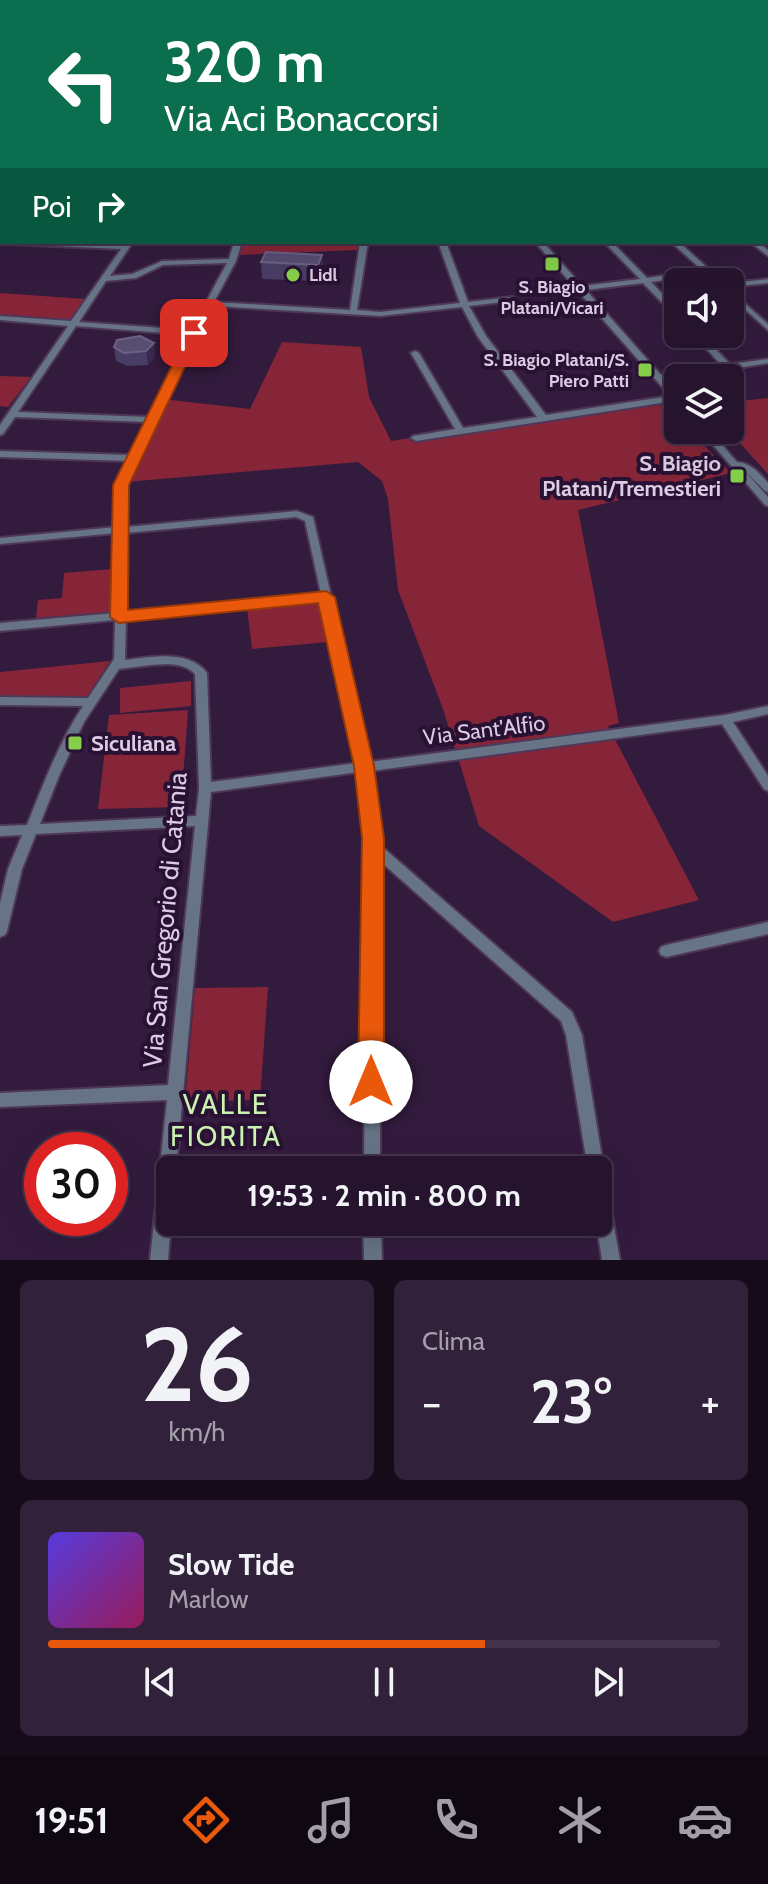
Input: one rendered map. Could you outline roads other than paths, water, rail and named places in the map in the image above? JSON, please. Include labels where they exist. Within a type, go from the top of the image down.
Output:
[{"type":"street","points":[[85,244],[127,245]]},
{"type":"street","points":[[0,931],[15,869],[66,748],[90,702],[118,665],[121,655],[121,485],[232,261],[237,244]]},
{"type":"street","points":[[353,313],[364,244]]},
{"type":"street","points":[[443,244],[465,305],[482,337],[543,418]]},
{"type":"street","points":[[541,244],[664,385]]},
{"type":"street","points":[[610,244],[664,299]]},
{"type":"street","points":[[677,244],[703,268]]},
{"type":"street","points":[[0,432],[127,245]]},
{"type":"street","points":[[103,279],[137,275],[162,263],[232,261]]},
{"type":"street","points":[[579,289],[664,277]]},
{"type":"street","points":[[744,284],[768,281]]},
{"type":"street","points":[[210,304],[402,313],[512,299]]},
{"type":"street","points":[[744,305],[768,328]]},
{"type":"street","points":[[0,318],[194,333]]},
{"type":"street","points":[[710,348],[725,364]]},
{"type":"street","points":[[415,353],[460,430]]},
{"type":"street","points":[[744,365],[768,361]]},
{"type":"street","points":[[658,378],[664,377]]},
{"type":"street","points":[[416,438],[664,401]]},
{"type":"street","points":[[13,414],[151,420]]},
{"type":"street","points":[[717,444],[768,503]]},
{"type":"street","points":[[0,454],[133,458]]},
{"type":"street","points":[[731,460],[751,470],[768,489]]},
{"type":"street","points":[[0,541],[297,514],[311,521],[364,766],[374,848],[372,1156]]},
{"type":"street","points":[[0,627],[326,597]]},
{"type":"street","name":"Via San Gregorio di Catania","points":[[118,665],[178,661],[191,663],[200,669],[205,788],[159,1260]]},
{"type":"street","points":[[0,701],[90,702]]},
{"type":"street","name":"Via Sant'Alfio","points":[[205,788],[725,719],[768,710]]},
{"type":"street","points":[[725,719],[768,786]]},
{"type":"street","points":[[0,831],[202,821]]},
{"type":"street","points":[[374,848],[567,1017],[574,1035],[594,1156]]},
{"type":"street","points":[[666,951],[768,928]]},
{"type":"street","points":[[0,1100],[176,1092]]},
{"type":"street","points":[[372,1236],[373,1260]]},
{"type":"street","points":[[607,1236],[611,1260]]},
{"type":"place","name":"S. Biagio Platani/Vicari","points":[[552,264]]},
{"type":"place","name":"Lidl","points":[[293,275]]},
{"type":"place","name":"S. Biagio Platani/S. Piero Patti","points":[[645,370]]},
{"type":"place","name":"S. Biagio Platani/Tremestieri","points":[[737,476]]},
{"type":"place","name":"Siculiana","points":[[75,743]]},
{"type":"district","name":"VALLE FIORITA","points":[[226,1120]]}]
